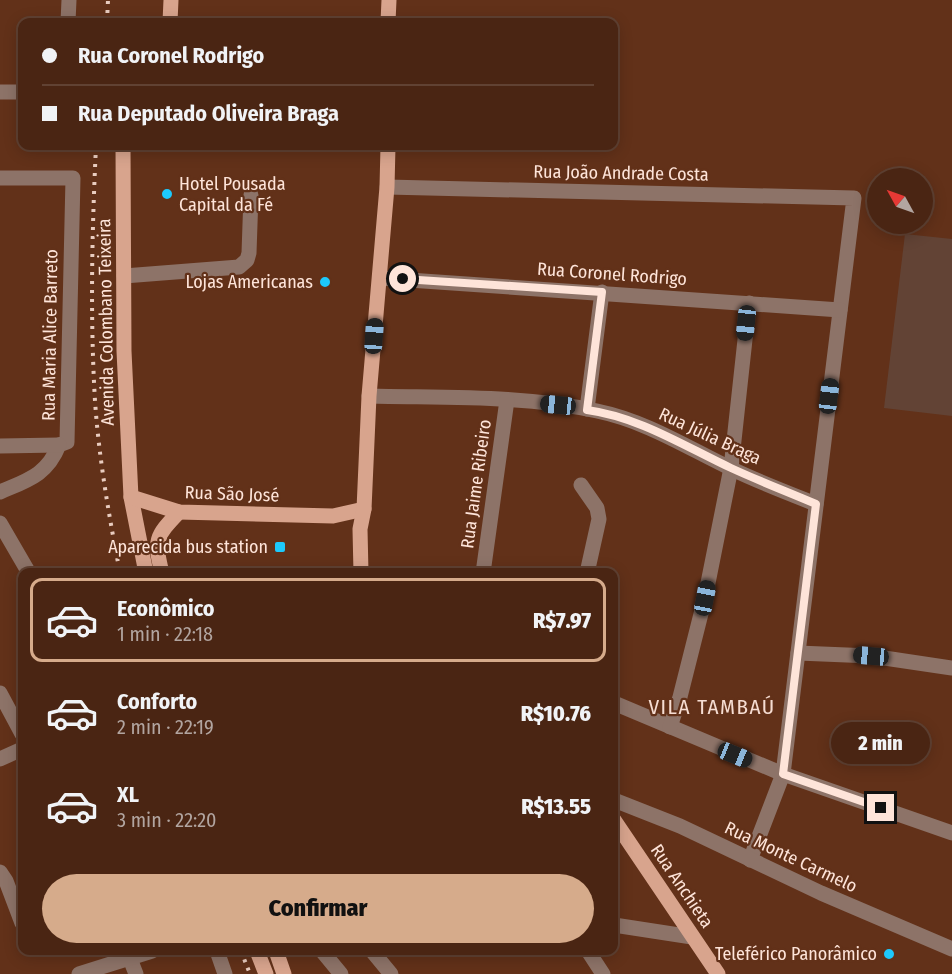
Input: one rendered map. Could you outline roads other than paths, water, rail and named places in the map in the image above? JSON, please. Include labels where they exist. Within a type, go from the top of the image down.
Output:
[{"type":"main road","points":[[170,18],[171,0]]},
{"type":"main road","points":[[388,18],[389,0]]},
{"type":"main road","name":"Avenida Colombano Teixeira","points":[[123,150],[123,351],[131,498],[145,568]]},
{"type":"main road","points":[[362,568],[360,529],[364,510],[376,296],[380,278],[387,187],[387,150]]},
{"type":"main road","name":"Rua São José","points":[[131,498],[179,512],[333,516],[364,510]]},
{"type":"main road","points":[[161,568],[155,546],[163,529],[179,512]]},
{"type":"main road","name":"Rua São José","points":[[333,516],[360,529]]},
{"type":"main road","name":"Rua Anchieta","points":[[618,826],[718,974]]},
{"type":"main road","points":[[259,955],[266,974]]},
{"type":"main road","points":[[277,955],[284,974]]},
{"type":"street","points":[[68,18],[69,0]]},
{"type":"street","points":[[0,92],[18,92]]},
{"type":"street","name":"Rua Maria Alice Barreto","points":[[0,178],[73,178],[67,442],[58,445],[53,458],[40,473],[0,492]]},
{"type":"street","name":"Rua João Andrade Costa","points":[[387,187],[854,198],[840,310]]},
{"type":"street","points":[[124,276],[239,267],[247,260],[249,253],[251,195]]},
{"type":"street","name":"Rua Coronel Rodrigo","points":[[380,278],[840,310]]},
{"type":"street","points":[[587,410],[602,292]]},
{"type":"street","points":[[670,727],[680,698],[705,598],[731,468],[748,303]]},
{"type":"street","points":[[750,860],[783,774],[840,310]]},
{"type":"street","name":"Rua Júlia Braga","points":[[369,396],[507,400],[587,410],[630,420],[677,440],[731,468],[816,504]]},
{"type":"street","name":"Rua Jaime Ribeiro","points":[[484,568],[507,400]]},
{"type":"street","points":[[0,446],[58,445]]},
{"type":"street","points":[[581,485],[597,508],[599,519],[587,568]]},
{"type":"street","points":[[0,523],[26,568]]},
{"type":"street","points":[[798,653],[871,656],[952,668]]},
{"type":"street","points":[[0,693],[18,727]]},
{"type":"street","points":[[618,705],[783,774],[952,833]]},
{"type":"street","points":[[0,759],[18,751]]},
{"type":"street","name":"Rua Monte Carmelo","points":[[618,802],[680,826],[750,860],[952,949]]},
{"type":"street","points":[[0,872],[6,881],[18,912]]},
{"type":"street","points":[[618,926],[692,937]]},
{"type":"street","points":[[79,974],[126,955]]},
{"type":"street","points":[[129,955],[136,974]]},
{"type":"street","points":[[218,955],[225,974]]},
{"type":"street","points":[[325,955],[341,974]]},
{"type":"street","points":[[375,955],[391,974]]},
{"type":"street","points":[[590,955],[602,974]]},
{"type":"railway","points":[[107,18],[108,0]]},
{"type":"railway","points":[[96,150],[92,274],[95,401],[105,487],[119,568]]},
{"type":"railway","points":[[243,955],[250,974]]},
{"type":"place","name":"Hotel Pousada Capital da Fé","points":[[167,194]]},
{"type":"place","name":"Lojas Americanas","points":[[325,282]]},
{"type":"place","name":"Aparecida bus station","points":[[280,547]]},
{"type":"place","name":"Teleférico Panorâmico","points":[[889,954]]},
{"type":"district","name":"VILA TAMBAÚ","points":[[712,707]]}]
